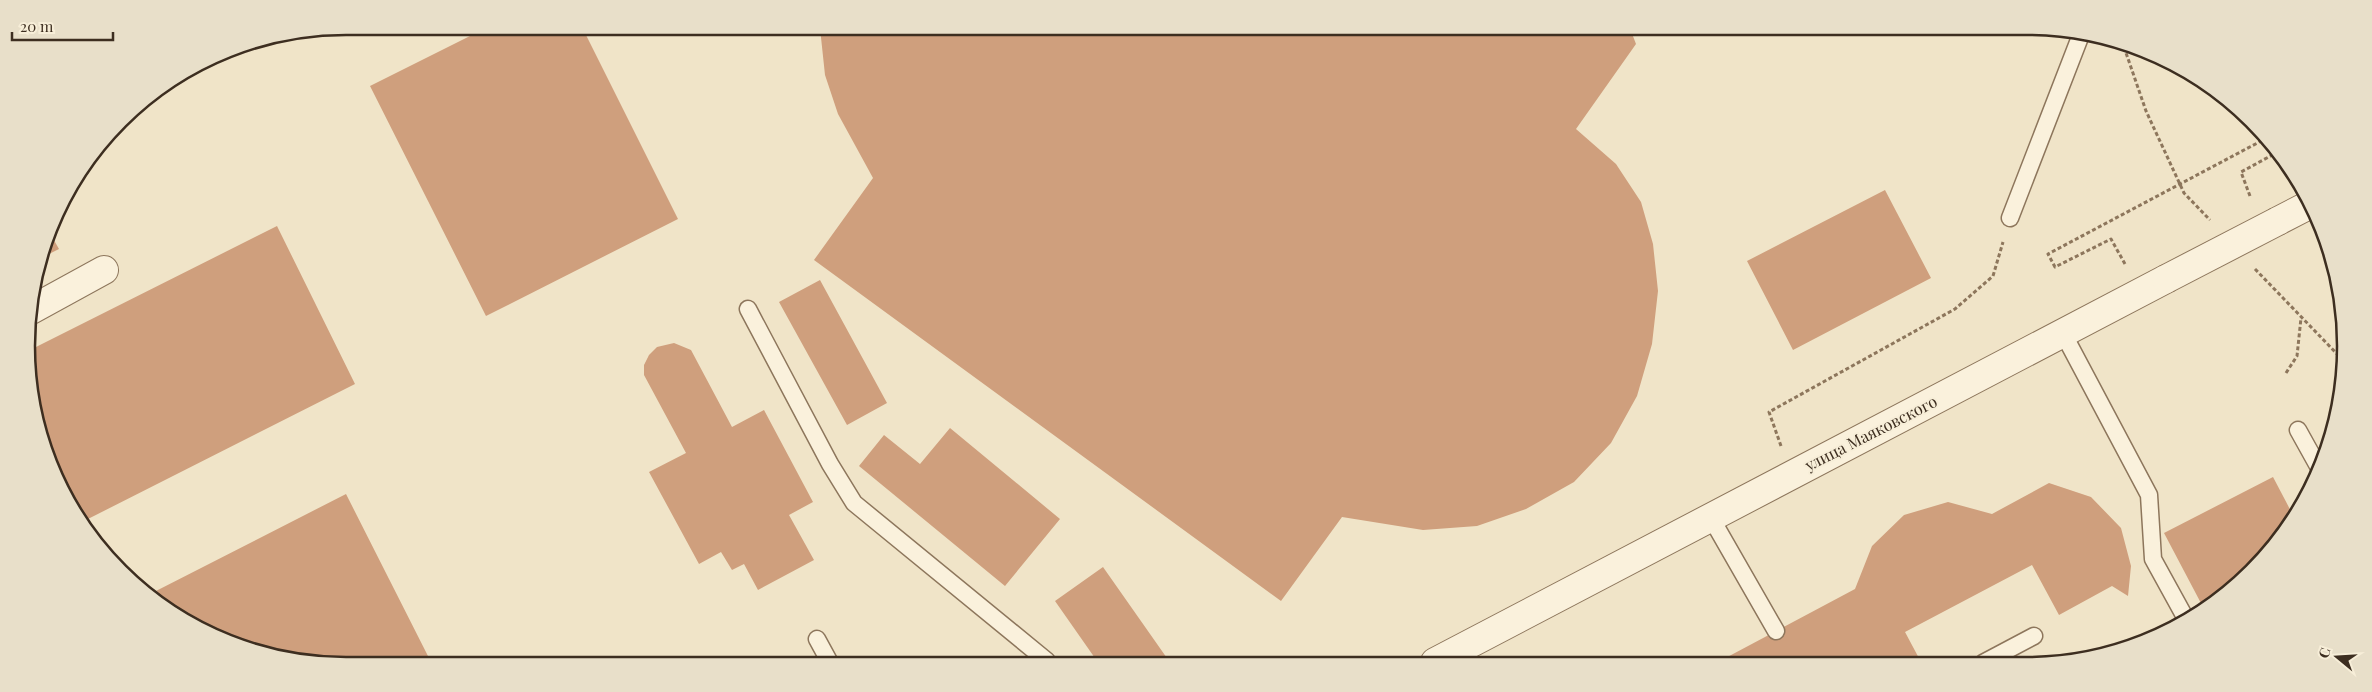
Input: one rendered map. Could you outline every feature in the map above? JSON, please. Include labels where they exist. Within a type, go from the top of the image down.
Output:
[{"type":"street","name":"улица Маяковского","points":[[1444,657],[1710,516],[2305,207]]},
{"type":"street","points":[[38,306],[104,270]]},
{"type":"lane","points":[[2010,218],[2079,40]]},
{"type":"lane","points":[[748,309],[830,464],[854,503],[1042,657]]},
{"type":"lane","points":[[2063,333],[2149,495],[2153,559],[2183,614]]},
{"type":"lane","points":[[2298,430],[2315,460]]},
{"type":"lane","points":[[1710,516],[1776,631]]},
{"type":"lane","points":[[1994,657],[2034,636]]},
{"type":"lane","points":[[817,639],[827,657]]},
{"type":"path","points":[[2126,52],[2146,111],[2184,193]]},
{"type":"path","points":[[2124,264],[2111,239],[2055,267],[2048,254],[2260,141]]},
{"type":"path","points":[[2250,196],[2241,172],[2272,155]]},
{"type":"path","points":[[1782,448],[1769,412],[1955,309],[1993,276],[2010,218]]},
{"type":"path","points":[[2286,373],[2297,356],[2301,317],[2337,354]]},
{"type":"building","points":[[472,35],[586,35],[678,219],[486,316],[370,86]]},
{"type":"building","points":[[821,35],[1633,35],[1636,44],[1576,129],[1616,164],[1641,202],[1653,244],[1658,291],[1652,344],[1637,396],[1611,443],[1574,482],[1526,509],[1477,526],[1423,530],[1342,517],[1281,601],[814,260],[873,178],[838,114],[825,75]]},
{"type":"building","points":[[1885,190],[1931,278],[1793,350],[1747,261]]},
{"type":"building","points":[[277,226],[355,384],[87,519],[67,484],[52,446],[41,407],[35,347]]},
{"type":"building","points":[[54,240],[59,249],[50,254]]},
{"type":"building","points":[[820,280],[887,403],[847,425],[779,302]]},
{"type":"building","points":[[674,343],[691,350],[732,427],[764,410],[813,502],[789,515],[814,560],[758,590],[744,564],[732,570],[721,552],[699,564],[649,472],[686,453],[644,375],[644,365],[649,355],[657,347]]},
{"type":"building","points":[[950,428],[1060,519],[1005,586],[859,466],[884,435],[920,464]]},
{"type":"building","points":[[2273,477],[2290,510],[2273,535],[2246,566],[2201,603],[2164,533]]},
{"type":"building","points":[[2049,483],[2091,497],[2121,528],[2131,566],[2128,596],[2112,586],[2059,615],[2032,565],[1905,632],[1918,657],[1727,657],[1855,589],[1872,546],[1904,515],[1948,502],[1992,514]]},
{"type":"building","points":[[346,494],[428,657],[346,657],[285,651],[246,640],[208,625],[173,605],[155,591]]},
{"type":"building","points":[[1103,567],[1166,657],[1094,657],[1055,601]]}]
